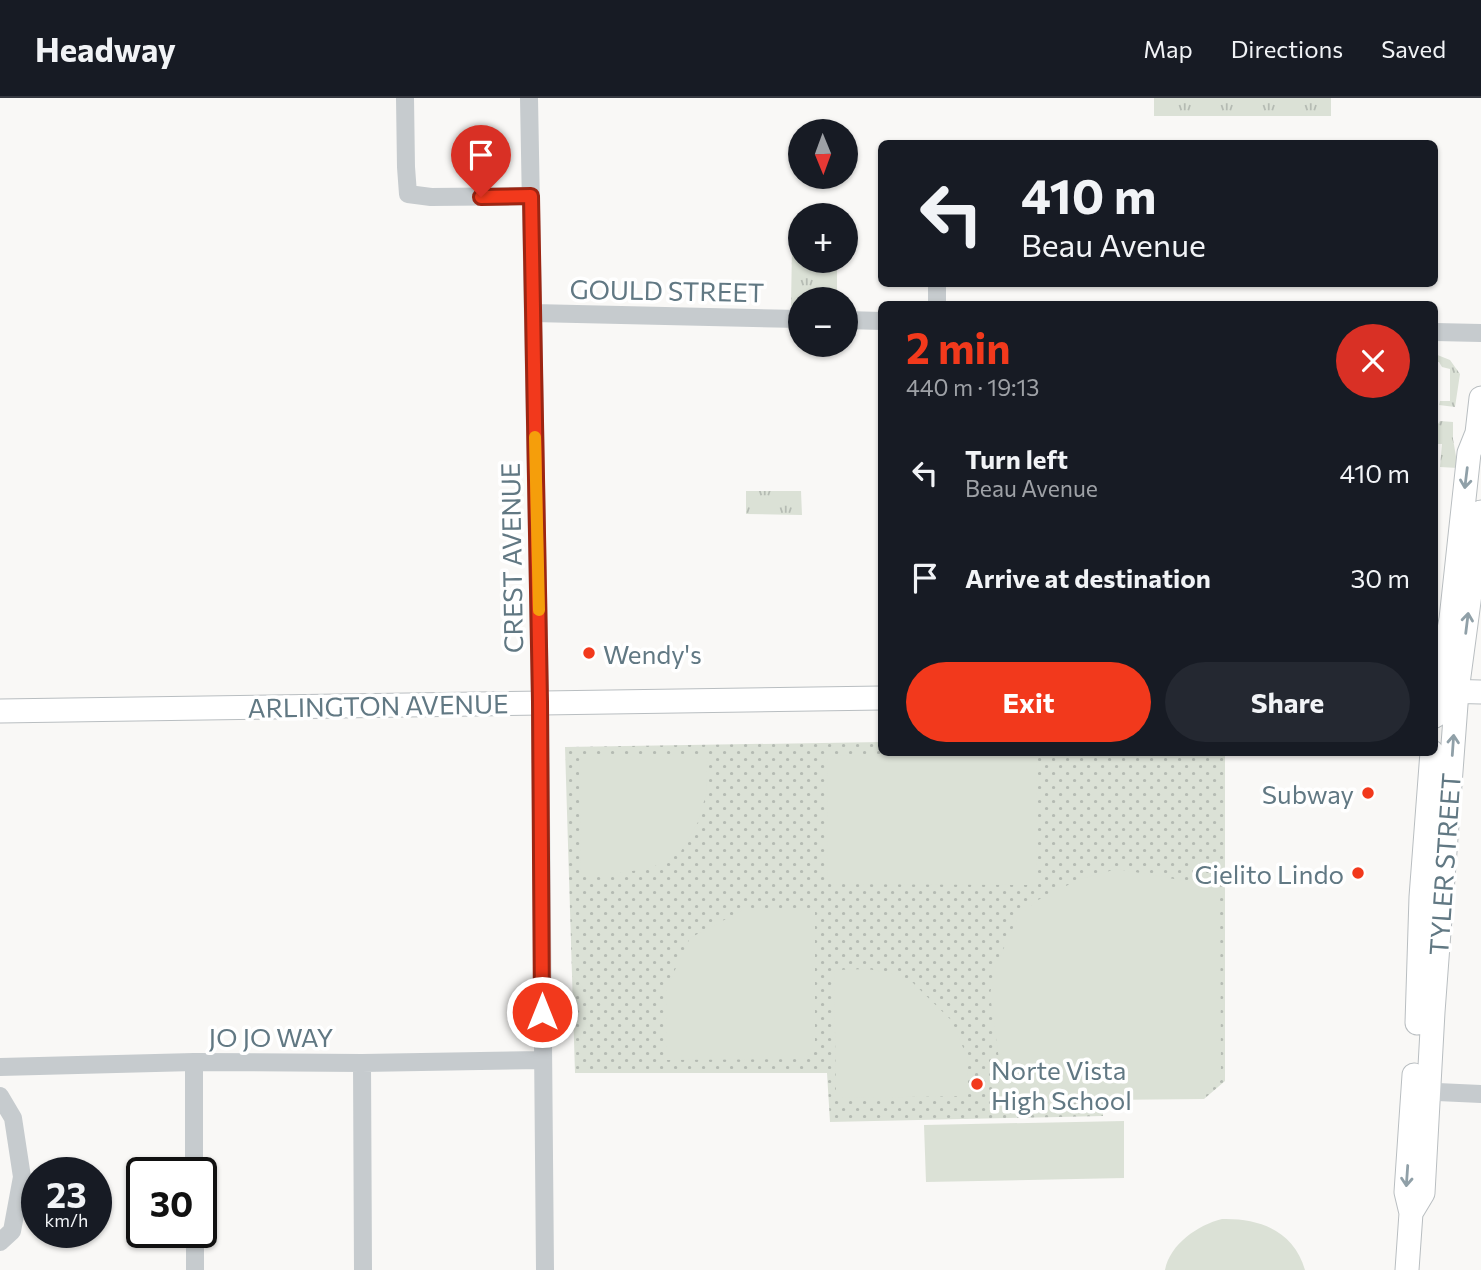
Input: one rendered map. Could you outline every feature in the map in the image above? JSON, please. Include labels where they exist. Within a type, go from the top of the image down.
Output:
[{"type":"main road","name":"TYLER STREET","points":[[1420,1091],[1443,691],[1469,453],[1479,437],[1481,398]]},
{"type":"main road","name":"TYLER STREET","points":[[1443,691],[1481,512]]},
{"type":"main road","points":[[1443,691],[1481,692]]},
{"type":"main road","name":"ARLINGTON AVENUE","points":[[0,711],[878,698]]},
{"type":"main road","name":"TYLER STREET","points":[[1408,1270],[1411,1213],[1423,1193],[1418,1010],[1421,897],[1432,756]]},
{"type":"street","points":[[405,98],[405,167],[408,194],[431,197],[531,196]]},
{"type":"street","name":"CREST AVENUE","points":[[529,98],[540,702],[545,1270]]},
{"type":"street","name":"GOULD STREET","points":[[533,313],[788,319]]},
{"type":"street","points":[[858,320],[878,321]]},
{"type":"street","points":[[1438,332],[1481,333]]},
{"type":"street","name":"JO JO WAY","points":[[0,1067],[194,1062],[542,1060]]},
{"type":"street","points":[[194,1062],[194,1157]]},
{"type":"street","points":[[362,1063],[363,1270]]},
{"type":"street","points":[[1420,1091],[1481,1094]]},
{"type":"street","points":[[0,1096],[13,1118],[22,1177],[12,1231],[0,1242]]},
{"type":"street","points":[[195,1248],[195,1270]]},
{"type":"green space","points":[[1154,98],[1331,98],[1331,116],[1154,116]]},
{"type":"green space","points":[[792,273],[837,273],[837,287],[791,287]]},
{"type":"green space","points":[[1438,355],[1450,360],[1460,374],[1455,407],[1439,405],[1440,401],[1450,401],[1450,369],[1442,367]]},
{"type":"green space","points":[[1440,421],[1453,422],[1458,468],[1440,467],[1442,444],[1438,444]]},
{"type":"green space","points":[[746,491],[801,491],[802,515],[746,514]]},
{"type":"green space","points":[[878,742],[878,756],[1225,756],[1225,1081],[1204,1099],[1103,1100],[1103,1116],[830,1122],[827,1073],[575,1073],[565,747]]},
{"type":"green space","points":[[585,755],[706,755],[707,791],[698,822],[680,853],[651,868],[620,873],[581,873],[579,761]]},
{"type":"green space","points":[[828,755],[1037,756],[1036,885],[827,884]]},
{"type":"green space","points":[[1117,869],[1220,887],[1221,1080],[1202,1097],[1001,1100],[1000,1067],[990,994],[996,965],[1018,917],[1036,901],[1080,879]]},
{"type":"green space","points":[[743,910],[815,910],[815,1050],[803,1059],[667,1060],[667,987],[690,938]]},
{"type":"green space","points":[[868,969],[911,981],[952,1021],[967,1057],[968,1096],[841,1098],[836,1093],[834,970]]},
{"type":"green space","points":[[1124,1121],[1124,1178],[926,1182],[924,1125]]},
{"type":"green space","points":[[1222,1219],[1262,1224],[1284,1236],[1293,1245],[1305,1270],[1165,1270],[1173,1252],[1186,1237]]},
{"type":"slow traffic","points":[[535,437],[539,610]]},
{"type":"place","name":"Wendy's","points":[[589,653]]},
{"type":"place","name":"Subway","points":[[1368,793]]},
{"type":"place","name":"Cielito Lindo","points":[[1358,873]]},
{"type":"place","name":"Norte Vista High School","points":[[977,1084]]},
{"type":"route","points":[[481,197],[531,196],[540,702],[542,1012]]}]
